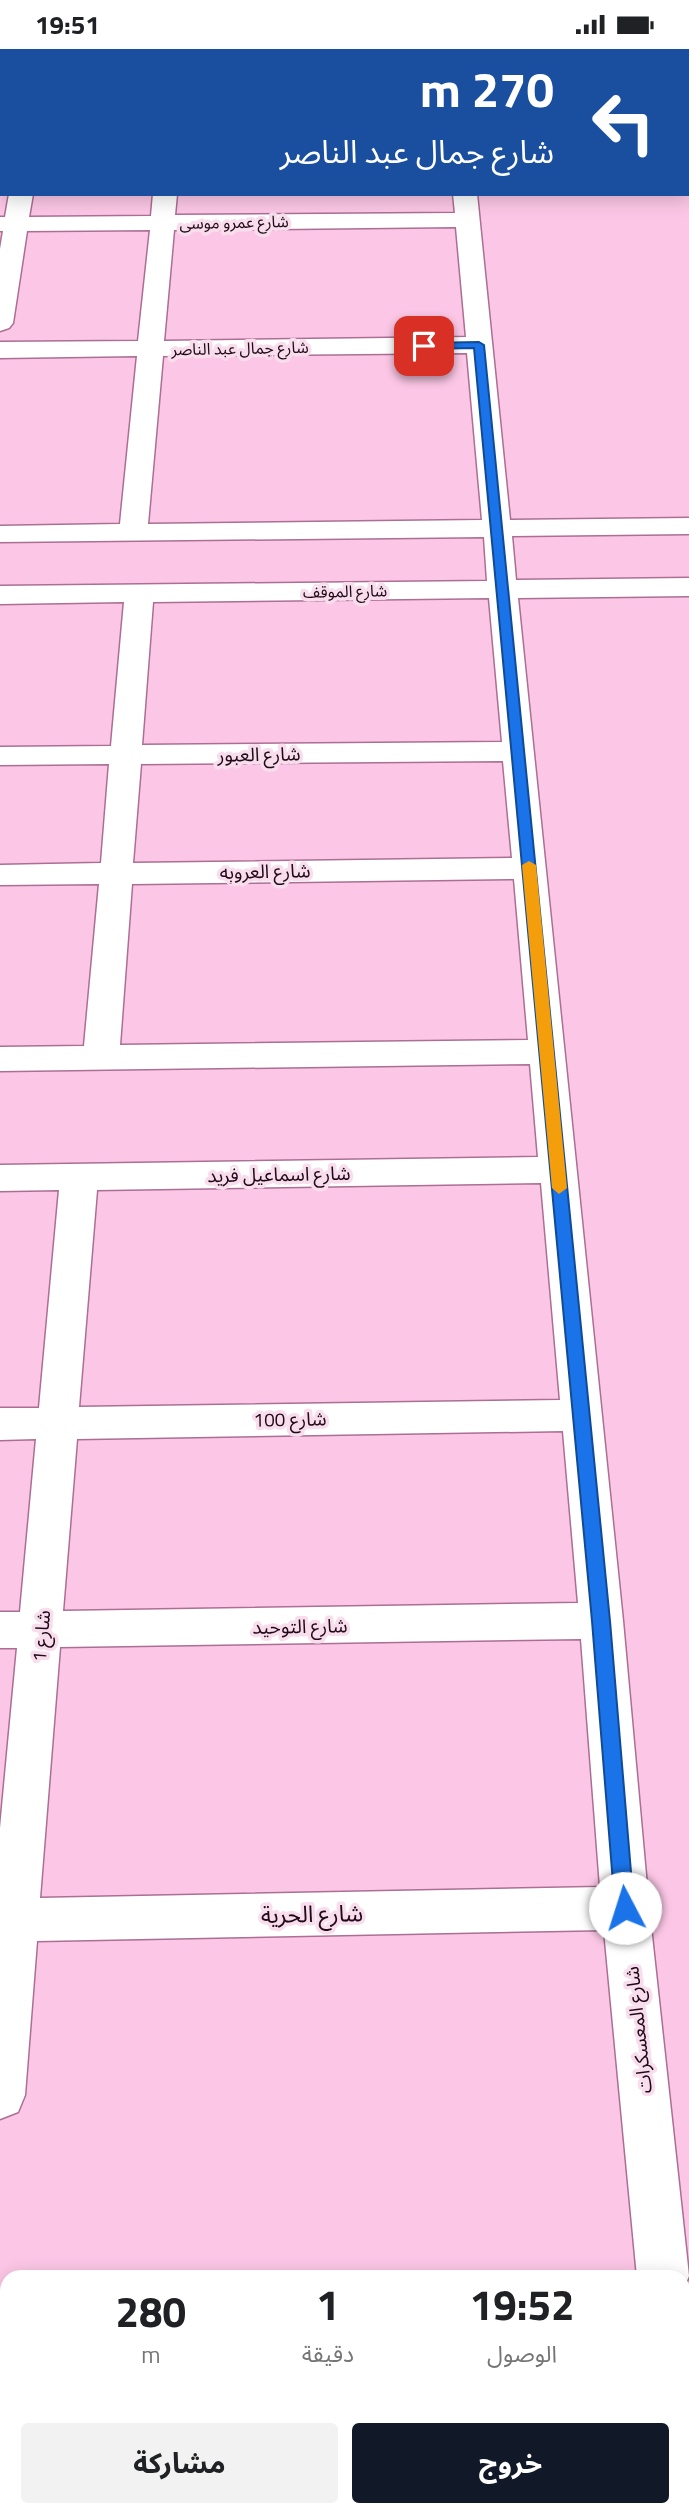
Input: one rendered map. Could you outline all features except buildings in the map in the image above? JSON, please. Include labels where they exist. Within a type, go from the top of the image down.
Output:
[{"type":"street","points":[[0,323],[8,224],[20,196]]},
{"type":"street","points":[[133,533],[165,196]]},
{"type":"street","name":"شارع عمرو موسى","points":[[8,224],[162,223],[466,207]]},
{"type":"street","name":"شارع المعسكرات","points":[[466,207],[601,1621],[625,1908],[662,2270]]},
{"type":"street","name":"شارع جمال عبد الناصر","points":[[0,351],[479,345]]},
{"type":"street","points":[[0,534],[689,526]]},
{"type":"street","name":"شارع الموقف","points":[[0,595],[689,587]]},
{"type":"street","points":[[101,1058],[139,593]]},
{"type":"street","name":"شارع العبور","points":[[0,756],[518,751]]},
{"type":"street","name":"شارع العروبه","points":[[0,874],[529,868]]},
{"type":"street","points":[[0,1059],[547,1052]]},
{"type":"street","name":"شارع اسماعيل فريد","points":[[0,1178],[558,1170]]},
{"type":"street","name":"شارع 1","points":[[0,2095],[21,1630],[58,1423],[79,1177]]},
{"type":"street","name":"شارع 100","points":[[0,1424],[581,1415]]},
{"type":"street","name":"شارع التوحيد","points":[[21,1630],[601,1621]]},
{"type":"street","name":"شارع الحرية","points":[[7,1920],[625,1908]]},
{"type":"slow traffic","points":[[529,865],[559,1188]]},
{"type":"route","points":[[424,346],[479,345],[601,1621],[625,1908]]}]
